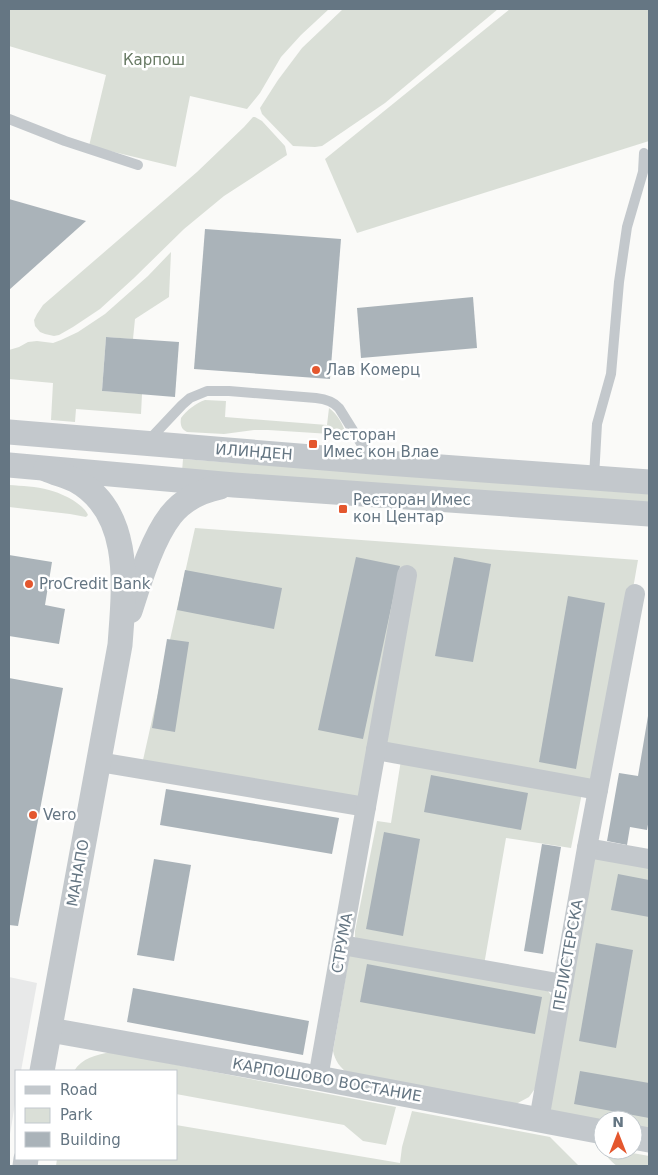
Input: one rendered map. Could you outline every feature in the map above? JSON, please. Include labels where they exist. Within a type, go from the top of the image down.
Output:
[{"type":"street","name":"ИЛИНДЕН","points":[[9,432],[373,462],[649,482]]},
{"type":"street","points":[[9,465],[234,485],[649,514]]},
{"type":"street","name":"МАНАПО","points":[[46,469],[74,480],[85,487],[102,504],[115,526],[121,550],[123,578],[120,645]]},
{"type":"street","name":"МАНАПО","points":[[42,1070],[120,645],[134,597],[158,536],[168,519],[181,506],[199,493],[234,485]]},
{"type":"street","name":"СТРУМА","points":[[318,1078],[407,575]]},
{"type":"street","name":"ПЕЛИСТЕРСКА","points":[[539,1120],[587,848],[635,594]]},
{"type":"street","points":[[376,750],[598,790]]},
{"type":"street","points":[[98,762],[366,807]]},
{"type":"street","points":[[587,848],[649,859]]},
{"type":"street","points":[[342,946],[563,984]]},
{"type":"street","name":"КАРПОШОВО ВОСТАНИЕ","points":[[50,1030],[593,1130]]},
{"type":"lane","points":[[9,119],[65,141],[138,164]]},
{"type":"lane","points":[[594,478],[597,424],[611,374],[618,282],[627,227],[643,172],[644,152]]},
{"type":"lane","points":[[146,443],[190,398],[207,391],[229,390],[330,401],[339,408],[373,462]]},
{"type":"shaded area","points":[[9,977],[37,983],[21,1070],[15,1070],[15,1104],[9,1140]]},
{"type":"green space","name":"Карпош","points":[[9,9],[329,9],[281,57],[260,93],[247,109],[190,96],[176,167],[89,146],[106,75],[9,46]]},
{"type":"green space","points":[[343,9],[498,9],[385,103],[322,146],[293,146],[262,114],[260,108],[302,48]]},
{"type":"green space","points":[[510,9],[649,9],[649,141],[357,233],[325,159]]},
{"type":"green space","points":[[253,117],[262,121],[285,146],[287,155],[224,196],[184,229],[100,309],[59,335],[54,336],[40,332],[35,326],[34,320],[43,305],[197,172]]},
{"type":"green space","points":[[171,252],[169,297],[135,319],[133,339],[106,337],[102,391],[142,394],[141,414],[76,409],[75,422],[51,420],[53,383],[9,379],[9,350],[28,342],[53,343],[78,332],[105,314],[148,276]]},
{"type":"green space","points":[[205,400],[226,401],[225,417],[327,425],[329,408],[340,420],[346,435],[268,430],[224,434],[185,431],[181,426],[181,418],[192,407]]},
{"type":"green space","points":[[183,459],[649,494],[649,505],[182,472]]},
{"type":"green space","points":[[9,485],[29,486],[59,493],[81,506],[88,515],[86,517],[9,507]]},
{"type":"green space","points":[[195,528],[638,560],[598,790],[376,750],[366,807],[141,769]]},
{"type":"green space","points":[[401,760],[582,793],[571,848],[506,838],[484,965],[358,941],[355,937],[377,821],[391,823]]},
{"type":"green space","points":[[587,848],[649,859],[649,1140],[643,1139],[643,1110],[593,1110],[593,1120],[539,1120]]},
{"type":"green space","points":[[350,952],[548,991],[553,998],[539,1083],[529,1097],[516,1104],[348,1074],[338,1064],[333,1051]]},
{"type":"green space","points":[[110,1052],[396,1107],[386,1145],[363,1141],[344,1125],[178,1094],[178,1070],[75,1070],[85,1060]]},
{"type":"green space","points":[[412,1111],[550,1137],[579,1166],[56,1166],[57,1160],[178,1160],[178,1125],[400,1163],[402,1147]]},
{"type":"green space","points":[[643,1155],[649,1156],[649,1166],[617,1166],[611,1161],[643,1160]]},
{"type":"building","points":[[9,199],[86,221],[9,290]]},
{"type":"building","points":[[205,229],[341,239],[330,379],[194,369]]},
{"type":"building","points":[[473,297],[477,348],[361,358],[357,308]]},
{"type":"building","points":[[106,337],[179,342],[175,397],[102,391]]},
{"type":"building","name":"ProCredit Bank","points":[[9,555],[52,562],[45,605],[65,609],[59,644],[9,636]]},
{"type":"building","points":[[356,557],[400,566],[363,739],[318,730]]},
{"type":"building","points":[[454,557],[491,564],[473,662],[435,656]]},
{"type":"building","points":[[185,570],[282,588],[274,629],[177,610]]},
{"type":"building","points":[[568,596],[605,603],[576,769],[539,762]]},
{"type":"building","points":[[167,639],[189,642],[175,732],[152,728]]},
{"type":"building","points":[[9,678],[63,688],[18,926],[9,925]]},
{"type":"building","points":[[648,716],[649,819],[647,830],[630,827],[627,845],[607,841],[619,773],[638,776]]},
{"type":"building","points":[[431,775],[528,793],[521,830],[424,812]]},
{"type":"building","points":[[166,789],[339,818],[332,854],[160,825]]},
{"type":"building","points":[[384,832],[420,839],[403,936],[366,929]]},
{"type":"building","points":[[542,844],[561,847],[543,954],[524,951]]},
{"type":"building","points":[[154,859],[191,865],[174,961],[137,955]]},
{"type":"building","points":[[618,874],[649,880],[649,917],[611,910]]},
{"type":"building","points":[[596,943],[633,950],[616,1048],[579,1041]]},
{"type":"building","points":[[367,964],[542,997],[535,1034],[360,1002]]},
{"type":"building","points":[[133,988],[309,1021],[303,1055],[127,1022]]},
{"type":"building","points":[[580,1071],[649,1083],[649,1118],[643,1117],[643,1110],[606,1110],[574,1104]]},
{"type":"place","name":"Лав Комерц","points":[[316,370]]},
{"type":"place","name":"Ресторан Имес кон Влае","points":[[313,444]]},
{"type":"place","name":"Ресторан Имес кон Центар","points":[[343,509]]},
{"type":"place","name":"ProCredit Bank","points":[[29,584]]},
{"type":"place","name":"Vero","points":[[33,815]]}]
